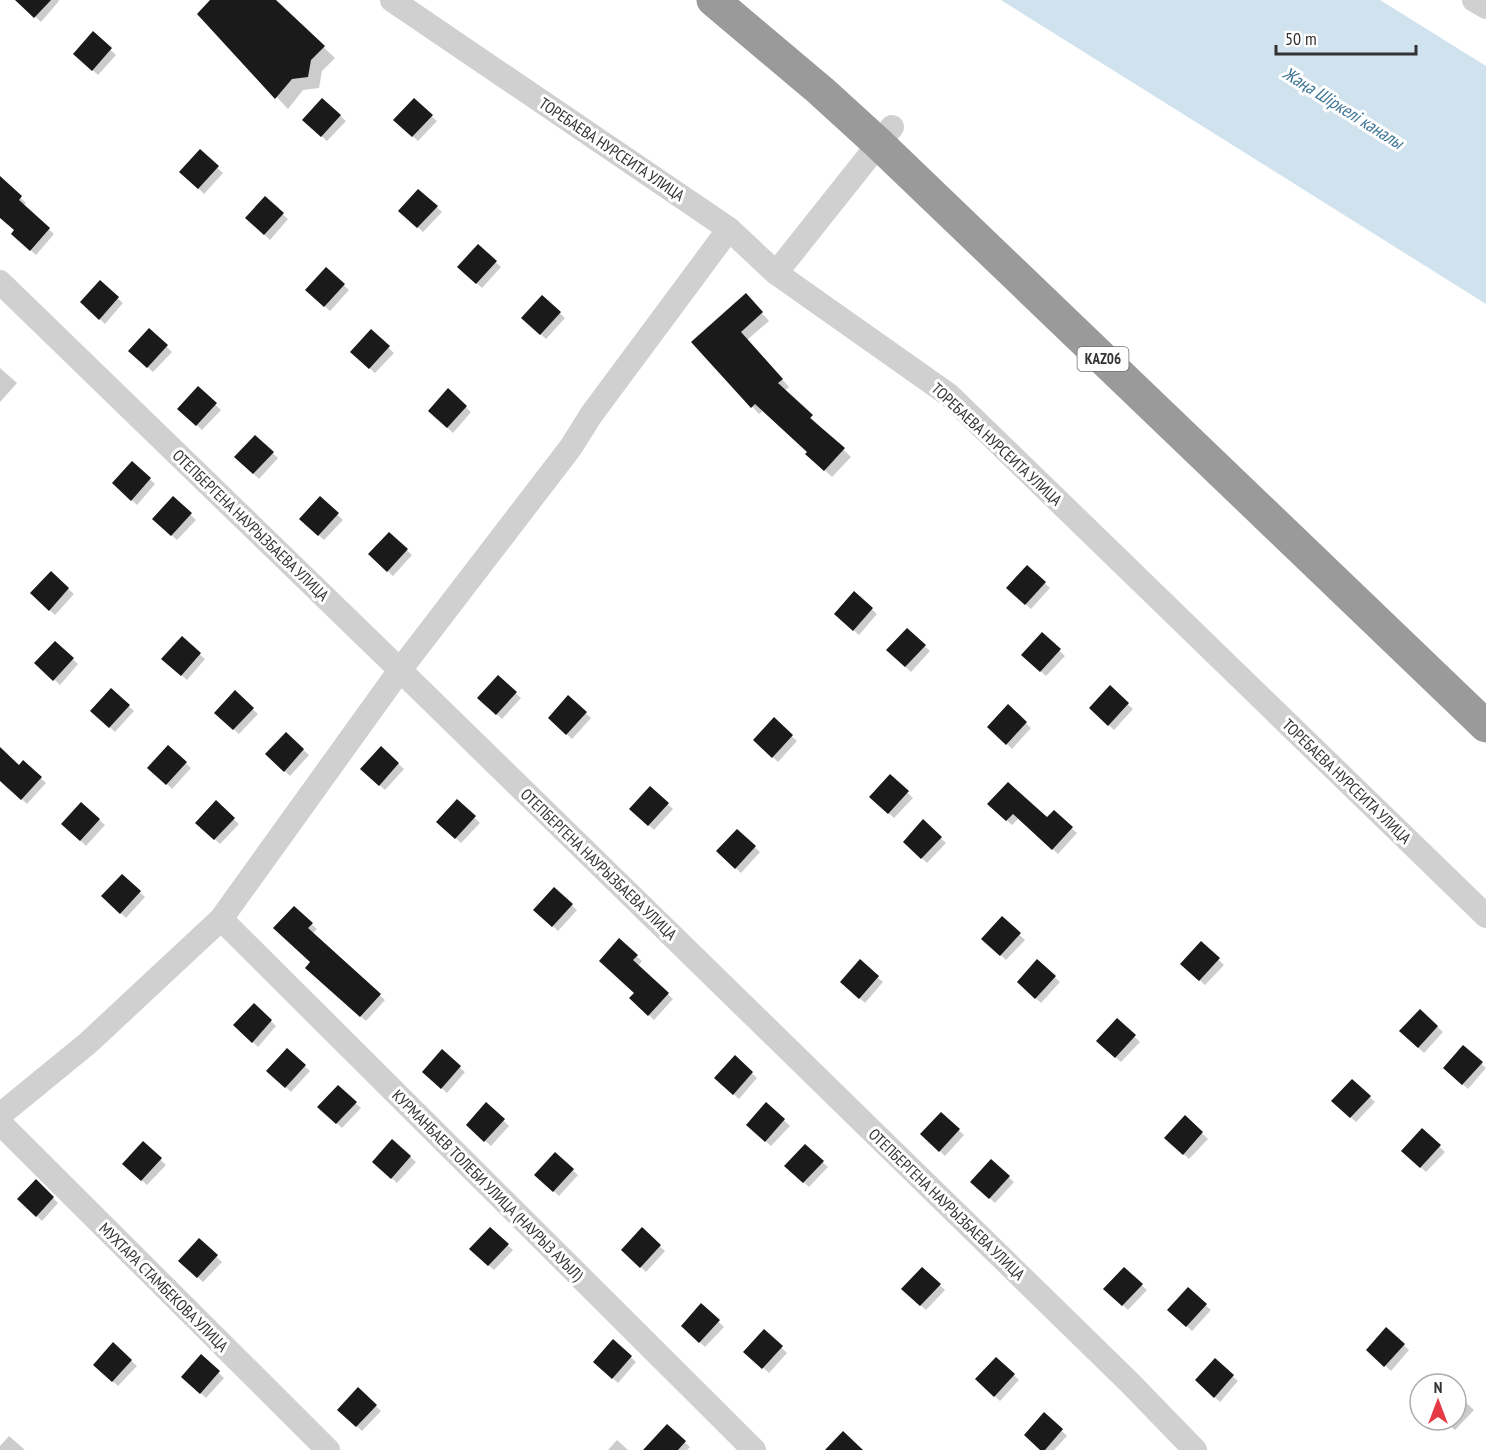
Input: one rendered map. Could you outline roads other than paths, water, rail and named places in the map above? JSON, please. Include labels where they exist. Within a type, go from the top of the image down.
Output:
[{"type":"highway","name":"KАZ06","points":[[713,0],[885,135],[1486,698]]},
{"type":"highway","name":"KАZ06","points":[[746,0],[834,74],[885,135],[1486,726]]},
{"type":"street","name":"ТОРЕБАЕВА НУРСЕИТА УЛИЦА","points":[[392,0],[729,229],[776,273],[949,395],[1486,916]]},
{"type":"street","points":[[1474,0],[1486,7]]},
{"type":"street","points":[[776,273],[885,135]]},
{"type":"street","points":[[0,1115],[88,1043],[222,919],[400,670],[571,447],[591,415],[729,229]]},
{"type":"street","name":"ОТЕПБЕРГЕНА НАУРЫЗБАЕВА УЛИЦА","points":[[0,282],[1130,1383],[1195,1450]]},
{"type":"street","name":"КУРМАНБАЕВ ТОЛЕБИ УЛИЦА (НАУРЫЗ АУЫЛ)","points":[[222,919],[754,1450]]},
{"type":"street","name":"МУХТАРА СТАМБЕКОВА УЛИЦА","points":[[0,1123],[328,1450]]},
{"type":"water","name":"Жаңа Шіркелі каналы","points":[[1001,0],[1380,0],[1486,66],[1486,304]]}]
